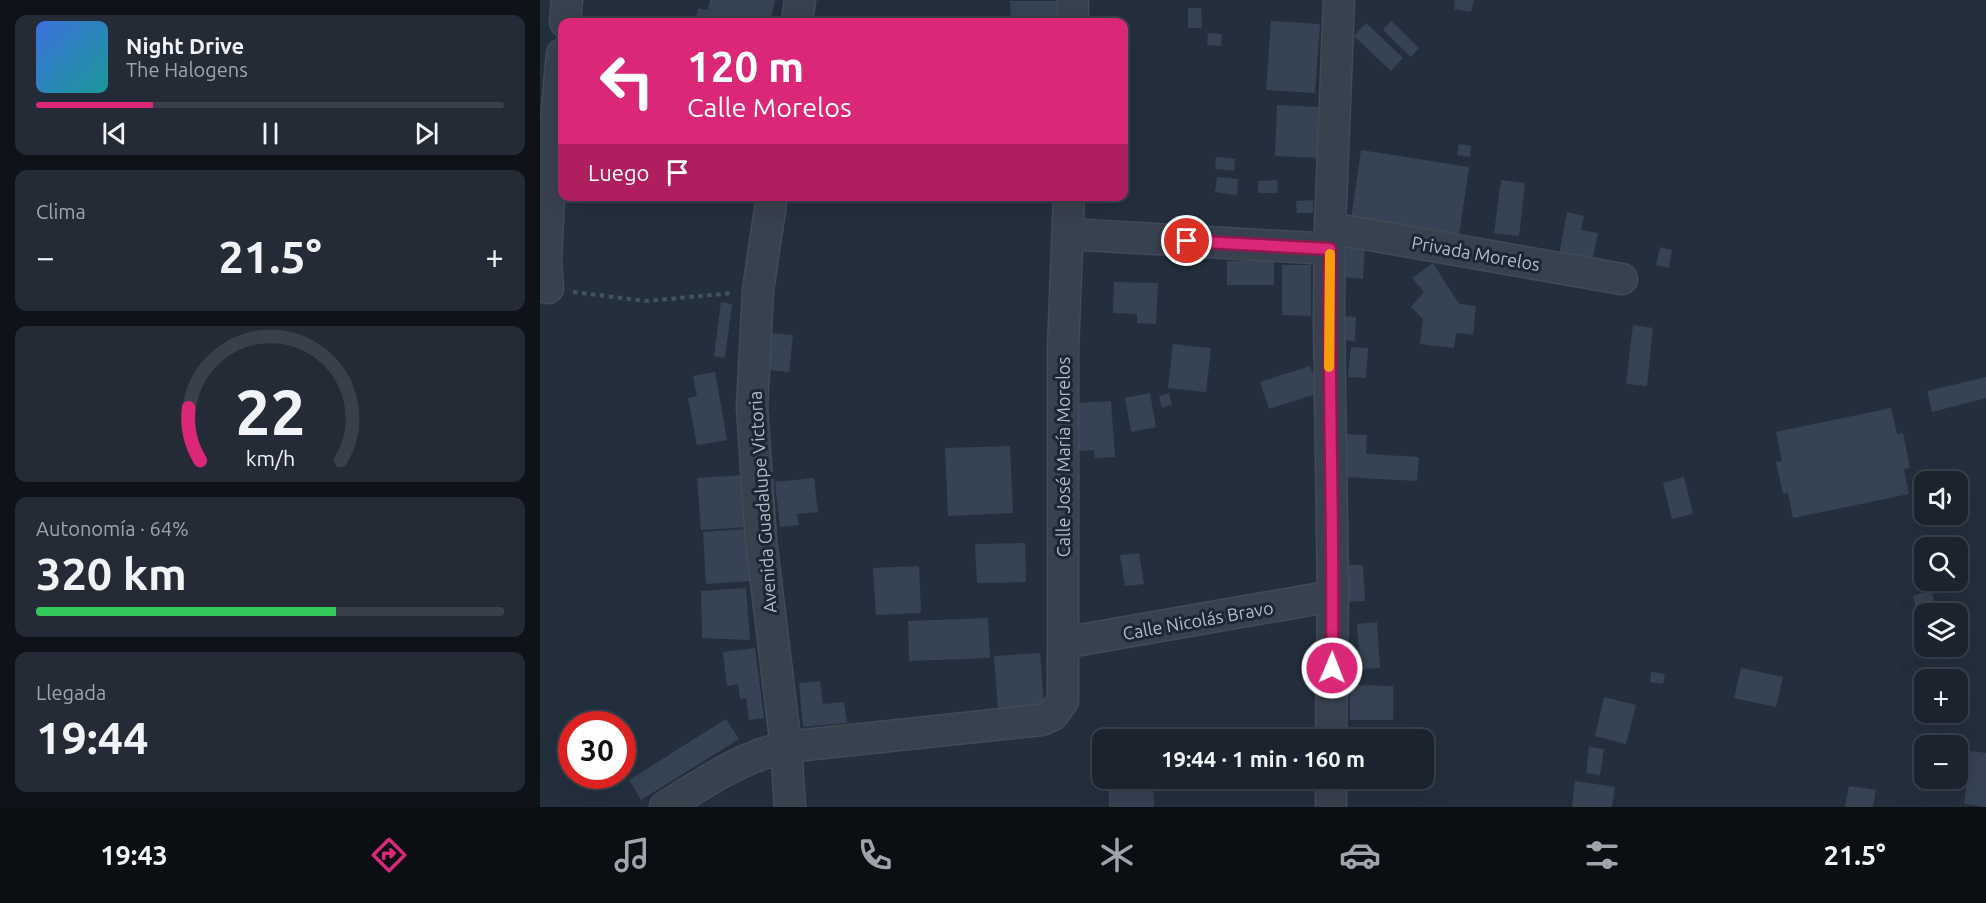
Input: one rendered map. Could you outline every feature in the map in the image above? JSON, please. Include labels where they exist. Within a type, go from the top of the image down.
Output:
[{"type":"street","points":[[565,18],[567,0]]},
{"type":"street","points":[[798,18],[801,0]]},
{"type":"street","points":[[1073,18],[1074,0]]},
{"type":"street","points":[[1331,729],[1333,596],[1329,320],[1340,0]]},
{"type":"street","points":[[540,57],[558,53]]},
{"type":"street","points":[[548,288],[546,263],[558,100]]},
{"type":"street","name":"Avenida Guadalupe Victoria","points":[[771,201],[758,290],[752,408],[761,540],[786,747],[790,807]]},
{"type":"street","name":"Calle José María Morelos","points":[[786,747],[1041,720],[1053,715],[1063,701],[1062,350],[1069,201]]},
{"type":"street","name":"Privada Morelos","points":[[1068,234],[1330,239],[1622,279]]},
{"type":"street","name":"Calle Nicolás Bravo","points":[[1063,643],[1333,596]]},
{"type":"street","points":[[665,807],[728,768],[762,752],[786,747]]},
{"type":"street","points":[[1330,807],[1331,789]]},
{"type":"path","points":[[548,288],[646,301],[758,290]]},
{"type":"building","points":[[710,0],[775,0],[771,18],[696,18],[698,8],[708,10]]},
{"type":"building","points":[[1455,0],[1474,0],[1471,12],[1454,9]]},
{"type":"building","points":[[1010,1],[1060,1],[1061,18],[1011,18]]},
{"type":"building","points":[[1188,8],[1201,8],[1202,28],[1188,28]]},
{"type":"building","points":[[1271,21],[1320,24],[1315,93],[1266,90]]},
{"type":"building","points":[[1391,21],[1419,48],[1411,57],[1383,30]]},
{"type":"building","points":[[1366,23],[1403,58],[1391,71],[1354,36]]},
{"type":"building","points":[[1208,33],[1222,34],[1221,46],[1207,45]]},
{"type":"building","points":[[1277,105],[1319,107],[1317,158],[1275,156]]},
{"type":"building","points":[[1459,144],[1471,146],[1470,157],[1457,155]]},
{"type":"building","points":[[1361,150],[1469,167],[1459,236],[1351,219]]},
{"type":"building","points":[[1216,157],[1235,159],[1234,171],[1215,169]]},
{"type":"building","points":[[1217,177],[1238,179],[1237,195],[1215,192]]},
{"type":"building","points":[[1277,180],[1278,193],[1258,193],[1258,181]]},
{"type":"building","points":[[1501,180],[1525,183],[1519,236],[1494,233]]},
{"type":"building","points":[[1313,200],[1313,213],[1297,213],[1296,201]]},
{"type":"building","points":[[1567,212],[1584,216],[1581,230],[1598,233],[1592,262],[1559,255]]},
{"type":"building","points":[[1347,245],[1365,246],[1363,279],[1345,277]]},
{"type":"building","points":[[1660,247],[1672,250],[1669,268],[1656,265]]},
{"type":"building","points":[[1227,261],[1274,261],[1274,285],[1227,285]]},
{"type":"building","points":[[1433,263],[1459,304],[1476,306],[1473,335],[1456,333],[1454,348],[1420,344],[1423,319],[1411,307],[1424,292],[1412,278]]},
{"type":"building","points":[[1282,265],[1311,265],[1311,316],[1282,315]]},
{"type":"building","points":[[1114,282],[1158,283],[1156,324],[1137,323],[1137,314],[1113,313]]},
{"type":"building","points":[[721,302],[732,304],[725,358],[714,356]]},
{"type":"building","points":[[1345,316],[1356,317],[1355,341],[1344,340]]},
{"type":"building","points":[[1633,325],[1653,328],[1647,386],[1626,384]]},
{"type":"building","points":[[763,332],[793,335],[789,372],[760,369]]},
{"type":"building","points":[[1173,344],[1211,348],[1206,392],[1168,388]]},
{"type":"building","points":[[1351,347],[1368,348],[1366,378],[1348,377]]},
{"type":"building","points":[[1310,366],[1319,393],[1269,409],[1260,382]]},
{"type":"building","points":[[715,372],[727,440],[697,445],[688,398],[697,396],[693,376]]},
{"type":"building","points":[[1986,377],[1986,398],[1932,412],[1927,391]]},
{"type":"building","points":[[1150,393],[1156,427],[1131,432],[1125,398]]},
{"type":"building","points":[[1169,393],[1172,405],[1162,408],[1159,396]]},
{"type":"building","points":[[1111,401],[1115,457],[1095,458],[1094,450],[1079,451],[1076,403]]},
{"type":"building","points":[[1891,408],[1897,434],[1903,433],[1910,468],[1904,469],[1909,494],[1793,518],[1788,493],[1783,494],[1776,462],[1782,461],[1776,432]]},
{"type":"building","points":[[1347,434],[1367,435],[1366,454],[1419,457],[1417,481],[1345,477]]},
{"type":"building","points":[[1010,446],[1013,513],[948,516],[945,448]]},
{"type":"building","points":[[743,475],[746,527],[701,530],[697,478]]},
{"type":"building","points":[[1684,477],[1693,514],[1672,519],[1663,483]]},
{"type":"building","points":[[814,478],[818,512],[797,514],[799,525],[780,527],[775,482]]},
{"type":"building","points":[[748,529],[752,581],[706,584],[703,532]]},
{"type":"building","points":[[1025,543],[1026,582],[977,583],[975,544]]},
{"type":"building","points":[[1139,553],[1144,584],[1125,586],[1120,555]]},
{"type":"building","points":[[1346,565],[1363,565],[1365,601],[1348,602]]},
{"type":"building","points":[[919,566],[921,613],[876,615],[873,568]]},
{"type":"building","points":[[746,588],[750,640],[702,638],[701,591]]},
{"type":"building","points":[[1931,591],[1935,603],[1915,603],[1913,596]]},
{"type":"building","points":[[988,618],[990,658],[909,661],[908,621]]},
{"type":"building","points":[[1377,622],[1380,668],[1361,669],[1357,624]]},
{"type":"building","points":[[755,648],[764,718],[749,720],[746,698],[740,699],[738,684],[727,686],[723,652]]},
{"type":"building","points":[[1040,653],[1044,705],[998,708],[994,656]]},
{"type":"building","points":[[1741,668],[1783,677],[1776,707],[1734,698]]},
{"type":"building","points":[[1651,672],[1665,674],[1663,684],[1650,682]]},
{"type":"building","points":[[820,681],[823,704],[844,702],[847,723],[803,727],[799,683]]},
{"type":"building","points":[[1350,685],[1393,686],[1393,720],[1350,720]]},
{"type":"building","points":[[1604,697],[1636,705],[1626,744],[1595,736]]},
{"type":"building","points":[[726,719],[739,739],[641,800],[634,789],[636,776]]},
{"type":"building","points":[[1589,747],[1604,749],[1600,775],[1586,773]]},
{"type":"building","points":[[1971,751],[1986,753],[1986,807],[1964,804],[1966,789],[1968,789]]},
{"type":"building","points":[[1575,781],[1615,787],[1612,807],[1572,807]]},
{"type":"building","points":[[1849,786],[1876,790],[1873,807],[1845,807]]},
{"type":"building","points":[[1108,789],[1153,789],[1154,807],[1109,807]]},
{"type":"slow traffic","points":[[1329,367],[1330,254]]},
{"type":"route","points":[[1187,241],[1330,249],[1332,668]]}]
